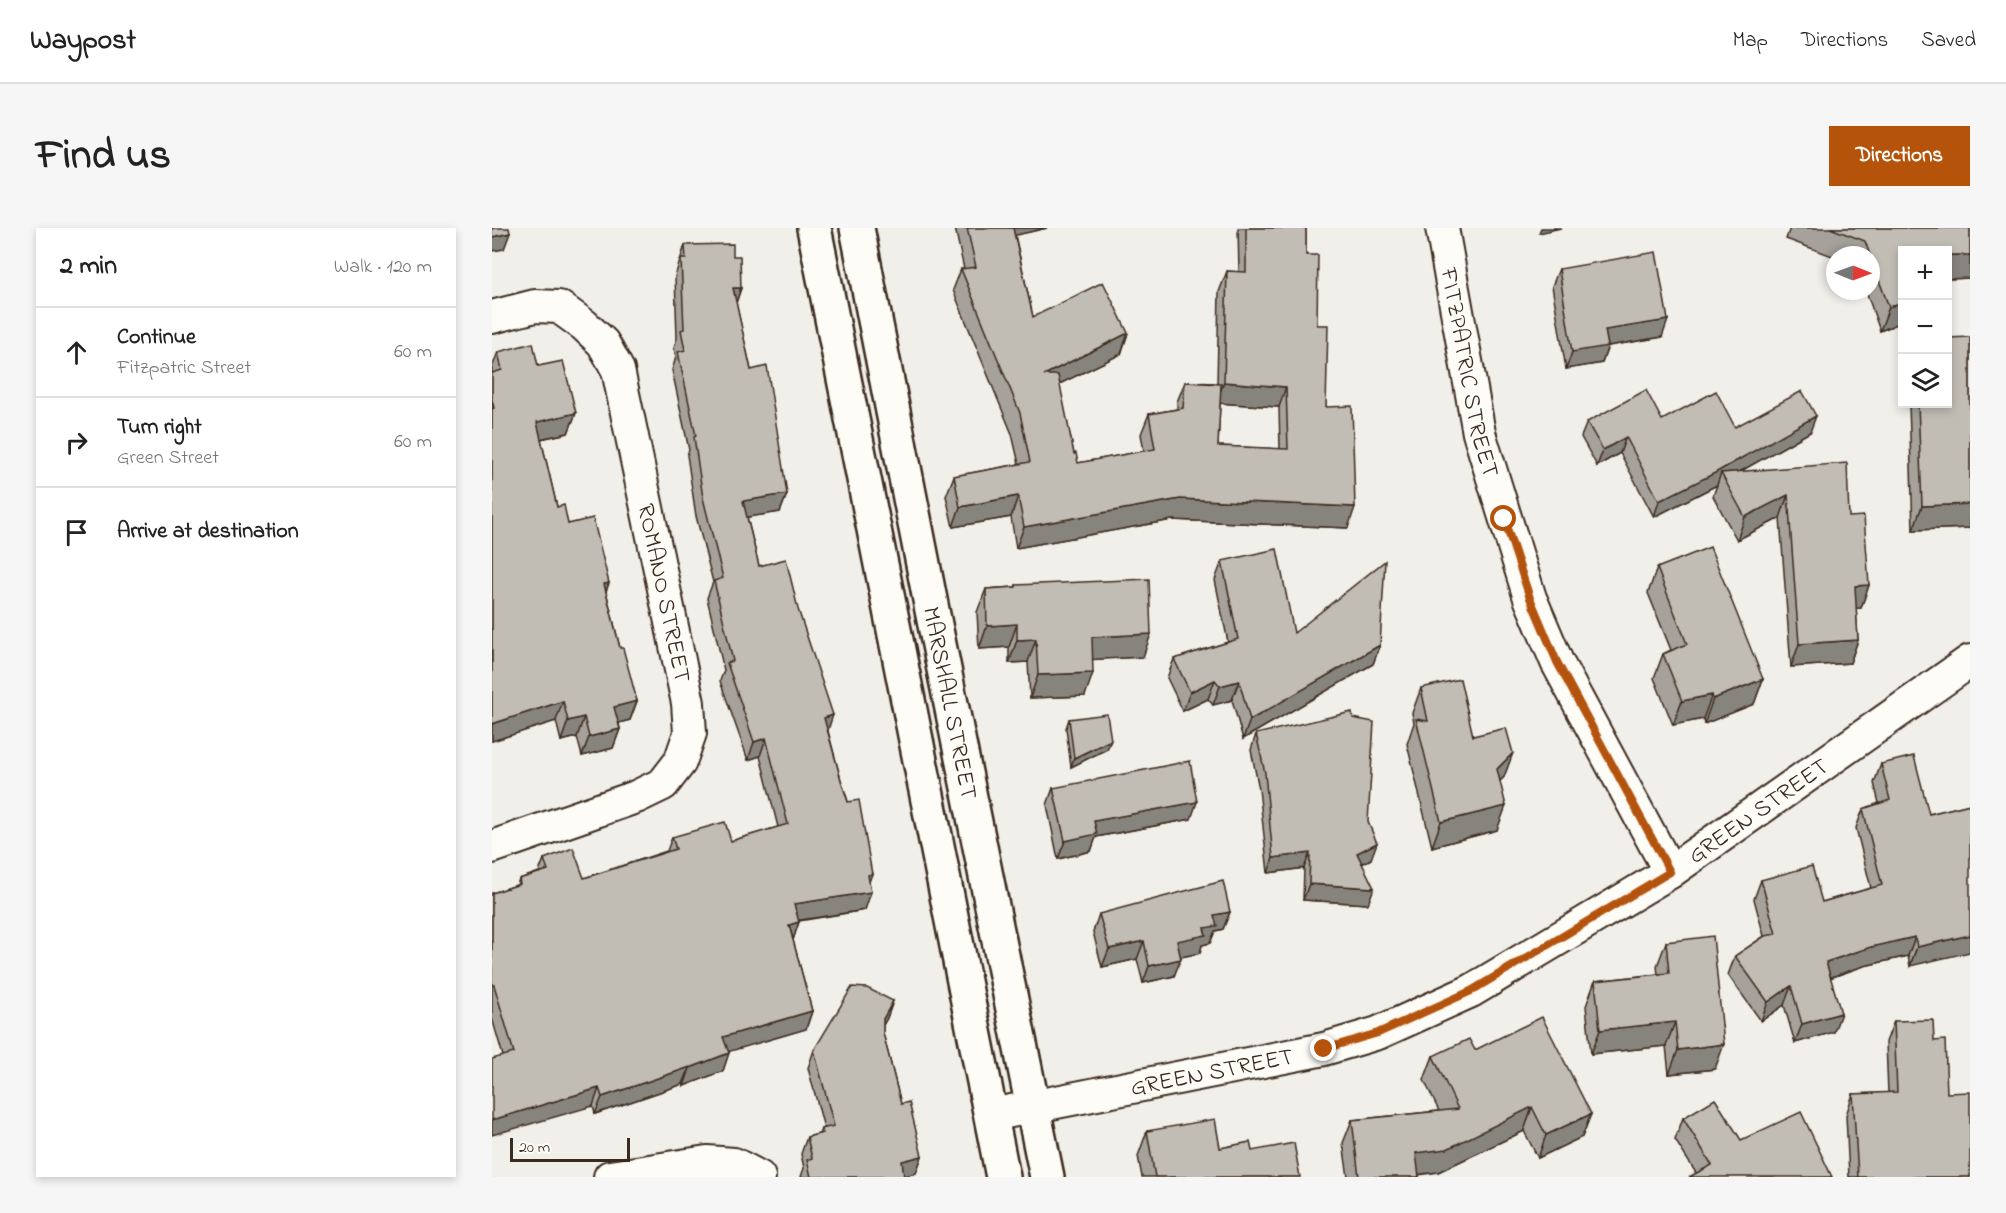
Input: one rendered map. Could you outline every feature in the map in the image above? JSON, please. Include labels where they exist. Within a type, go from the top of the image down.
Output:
[{"type":"street","name":"MARSHALL STREET","points":[[814,228],[1003,1177]]},
{"type":"street","name":"MARSHALL STREET","points":[[857,228],[1047,1177]]},
{"type":"street","name":"FITZPATRIC STREET","points":[[1442,228],[1479,433],[1530,598],[1557,662],[1670,872]]},
{"type":"street","name":"ROMANO STREET","points":[[492,317],[535,306],[559,308],[584,325],[603,343],[618,370],[688,703],[690,733],[680,762],[663,784],[636,797],[492,847]]},
{"type":"street","name":"GREEN STREET","points":[[991,1114],[1324,1049],[1378,1033],[1471,991],[1670,872],[1970,660]]},
{"type":"street","points":[[610,1177],[707,1162],[734,1164],[759,1177]]},
{"type":"building","points":[[492,228],[509,228],[510,233],[492,237]]},
{"type":"building","points":[[967,228],[1013,228],[1033,317],[1103,282],[1128,333],[1044,375],[1058,375],[1074,454],[1076,453],[1078,463],[1155,449],[1149,414],[1183,408],[1185,382],[1221,384],[1218,446],[1288,449],[1286,387],[1224,382],[1227,271],[1246,272],[1246,228],[1306,228],[1306,255],[1318,255],[1317,325],[1328,325],[1326,407],[1352,406],[1355,507],[1180,499],[1024,527],[1018,496],[960,507],[954,476],[1030,462],[1020,413],[961,269],[976,267]]},
{"type":"building","points":[[1830,228],[1970,228],[1970,255],[1952,255],[1952,246],[1898,246],[1898,304],[1889,307],[1880,283],[1880,246],[1867,246],[1865,241]]},
{"type":"building","points":[[733,244],[733,256],[740,256],[741,288],[733,288],[751,370],[767,366],[787,494],[743,501],[759,566],[786,559],[798,609],[833,715],[824,718],[841,780],[848,802],[859,800],[872,874],[868,875],[871,892],[794,904],[799,922],[789,925],[812,1011],[723,1037],[729,1053],[690,1068],[602,1097],[599,1088],[492,1120],[492,1059],[514,1053],[494,985],[492,985],[492,893],[520,884],[519,879],[548,870],[544,859],[573,848],[584,878],[676,849],[672,837],[725,822],[731,841],[788,824],[766,738],[754,742],[727,663],[733,661],[714,581],[723,578],[703,498],[694,437],[696,436],[678,352],[685,350],[681,330],[684,329],[681,259],[686,259],[685,245]]},
{"type":"building","points":[[1656,252],[1668,320],[1605,330],[1608,346],[1572,352],[1559,269]]},
{"type":"building","points":[[1970,337],[1970,504],[1922,506],[1918,408],[1952,408],[1952,338]]},
{"type":"building","points":[[533,343],[538,366],[563,361],[576,413],[537,422],[557,507],[564,505],[568,524],[593,518],[609,583],[604,584],[620,648],[623,648],[637,701],[614,707],[620,729],[589,737],[584,717],[568,721],[563,701],[492,724],[492,409],[494,408],[492,373],[502,370],[498,352]]},
{"type":"building","points":[[1646,390],[1662,420],[1716,391],[1735,427],[1802,391],[1816,416],[1715,473],[1659,501],[1626,437],[1603,450],[1587,422]]},
{"type":"building","points":[[1847,463],[1849,517],[1864,516],[1869,585],[1855,586],[1858,640],[1799,644],[1788,495],[1745,517],[1721,473]]},
{"type":"building","points":[[1710,547],[1763,679],[1713,699],[1712,695],[1682,701],[1663,654],[1687,644],[1657,568]]},
{"type":"building","points":[[1277,549],[1294,633],[1385,561],[1380,645],[1250,720],[1239,681],[1220,686],[1215,680],[1190,692],[1174,659],[1238,639],[1222,561]]},
{"type":"building","points":[[1149,579],[1151,634],[1092,637],[1093,673],[1038,675],[1036,639],[1017,640],[1017,624],[987,626],[986,589],[1016,587],[1016,585]]},
{"type":"building","points":[[1460,679],[1473,736],[1506,728],[1513,753],[1497,769],[1506,806],[1441,822],[1416,719],[1428,721],[1421,688]]},
{"type":"building","points":[[1352,712],[1353,718],[1374,722],[1368,822],[1377,843],[1357,853],[1374,888],[1309,884],[1310,853],[1273,858],[1265,773],[1256,734]]},
{"type":"building","points":[[1107,714],[1111,740],[1074,758],[1069,719]]},
{"type":"building","points":[[1914,756],[1929,814],[1970,804],[1970,935],[1917,947],[1915,937],[1871,947],[1826,962],[1841,1013],[1802,1024],[1791,986],[1768,1002],[1735,956],[1765,936],[1776,934],[1761,880],[1812,866],[1822,902],[1882,885],[1863,809],[1890,800],[1881,764]]},
{"type":"building","points":[[1190,761],[1197,802],[1094,821],[1097,834],[1065,841],[1053,788]]},
{"type":"building","points":[[1223,881],[1230,912],[1214,915],[1217,926],[1204,928],[1206,935],[1177,941],[1181,959],[1149,966],[1144,941],[1109,949],[1099,914]]},
{"type":"building","points":[[1713,936],[1724,1044],[1678,1050],[1675,1022],[1600,1030],[1595,981],[1669,973],[1666,942]]},
{"type":"building","points":[[852,987],[867,988],[893,1001],[883,1019],[883,1033],[901,1104],[909,1102],[922,1156],[902,1161],[904,1177],[811,1177],[807,1160],[812,1158],[807,1137],[823,1133],[821,1129],[834,1126],[814,1050]]},
{"type":"building","points":[[1542,1017],[1591,1114],[1546,1135],[1532,1107],[1447,1149],[1416,1153],[1419,1177],[1359,1177],[1352,1120],[1458,1109],[1433,1056],[1469,1039],[1475,1050]]},
{"type":"building","points":[[1933,1020],[1934,1041],[1945,1040],[1947,1093],[1970,1092],[1970,1177],[1858,1177],[1853,1094],[1897,1092],[1894,1021]]},
{"type":"building","points":[[1715,1099],[1741,1140],[1801,1112],[1832,1177],[1689,1177],[1712,1165],[1683,1118]]},
{"type":"building","points":[[1215,1119],[1220,1148],[1250,1142],[1252,1151],[1294,1143],[1300,1177],[1155,1177],[1147,1131]]},
{"type":"route","points":[[1324,1049],[1378,1033],[1471,991],[1670,872],[1557,662],[1530,598],[1504,519]]}]
